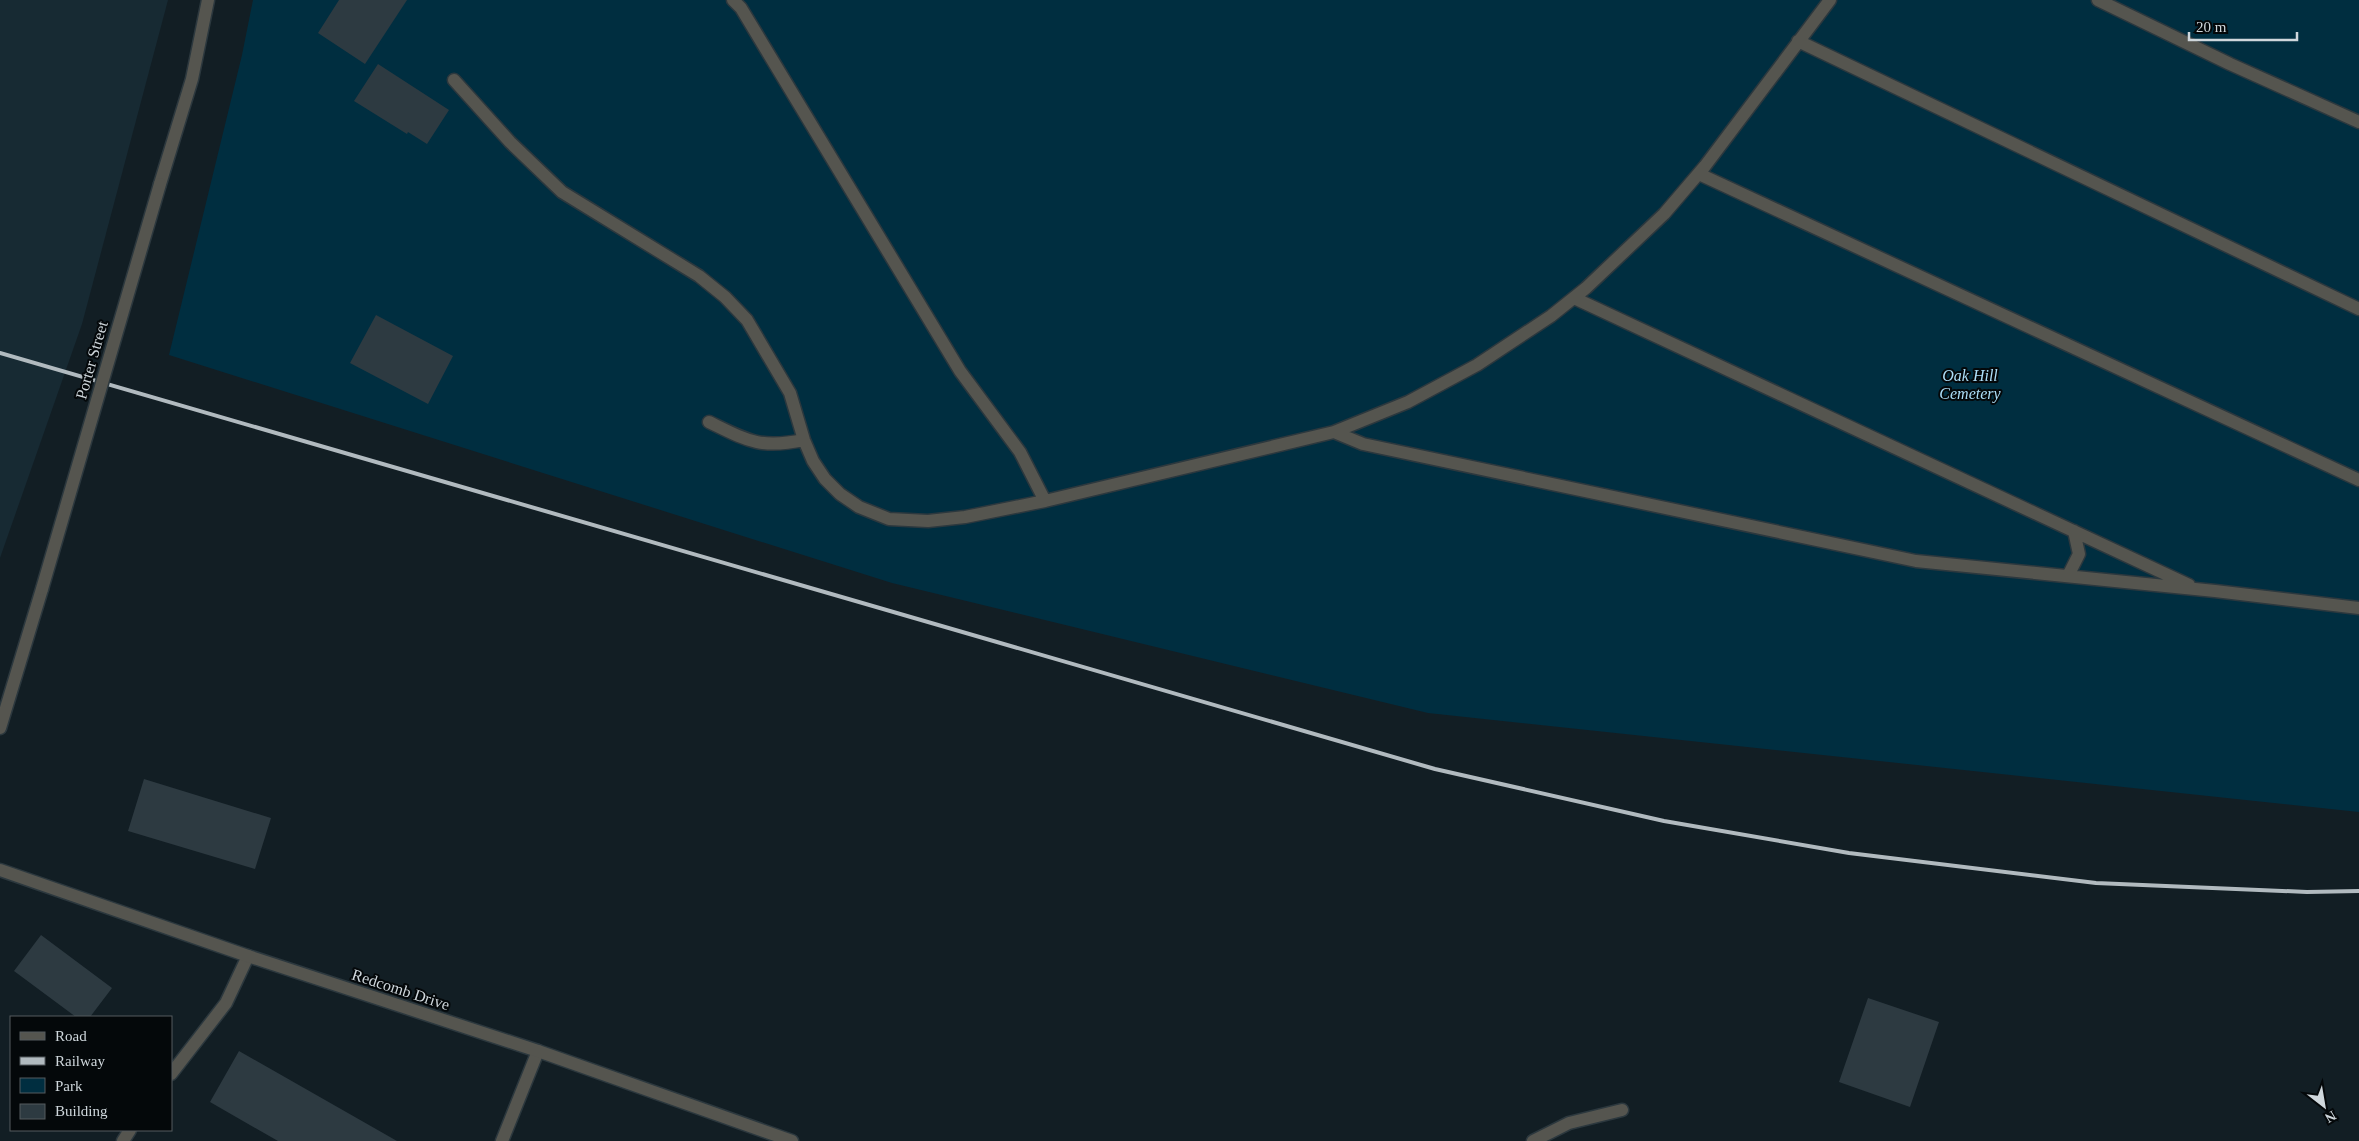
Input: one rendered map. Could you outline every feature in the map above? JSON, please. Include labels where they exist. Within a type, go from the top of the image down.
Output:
[{"type":"street","name":"Porter Street","points":[[0,728],[192,79],[208,0]]},
{"type":"street","points":[[733,0],[741,8],[960,371],[1020,452],[1045,501]]},
{"type":"street","points":[[454,80],[510,142],[562,192],[699,276],[725,297],[747,320],[790,393],[804,440],[813,461],[840,494],[859,507],[890,519],[928,521],[965,517],[1045,501],[1334,432],[1408,402],[1477,365],[1574,298],[1620,258],[1664,214],[1698,174],[1830,0]]},
{"type":"street","points":[[2098,0],[2230,64],[2359,122]]},
{"type":"street","points":[[1798,41],[2359,309]]},
{"type":"street","points":[[1698,174],[2359,480]]},
{"type":"street","points":[[1574,298],[2198,589]]},
{"type":"street","points":[[709,422],[742,438],[760,444],[778,445],[804,440]]},
{"type":"street","points":[[1334,432],[1362,444],[1916,561],[2198,589],[2359,608]]},
{"type":"street","points":[[2068,576],[2079,554],[2074,531]]},
{"type":"street","name":"Redcomb Drive","points":[[0,870],[248,956],[538,1051],[792,1141]]},
{"type":"street","points":[[172,1073],[226,1003],[248,956]]},
{"type":"street","points":[[502,1141],[538,1051]]},
{"type":"street","points":[[1533,1141],[1569,1123],[1622,1110]]},
{"type":"shaded area","points":[[0,0],[168,0],[82,324],[0,558]]},
{"type":"green space","name":"Oak Hill Cemetery","points":[[253,0],[2359,0],[2359,812],[1428,713],[892,583],[169,355],[242,55]]},
{"type":"building","points":[[339,0],[407,0],[365,64],[318,33]]},
{"type":"building","points":[[378,64],[449,110],[427,144],[408,132],[407,134],[354,101]]},
{"type":"building","points":[[376,315],[453,356],[428,404],[350,363]]},
{"type":"building","points":[[144,779],[271,818],[255,869],[128,831]]},
{"type":"building","points":[[41,935],[112,988],[91,1016],[75,1016],[14,971]]},
{"type":"building","points":[[1868,998],[1939,1022],[1910,1107],[1839,1082]]},
{"type":"building","points":[[239,1051],[397,1141],[278,1141],[210,1102]]},
{"type":"railway","points":[[0,353],[1435,769],[1664,821],[1849,853],[2096,883],[2307,892],[2359,891]]}]
